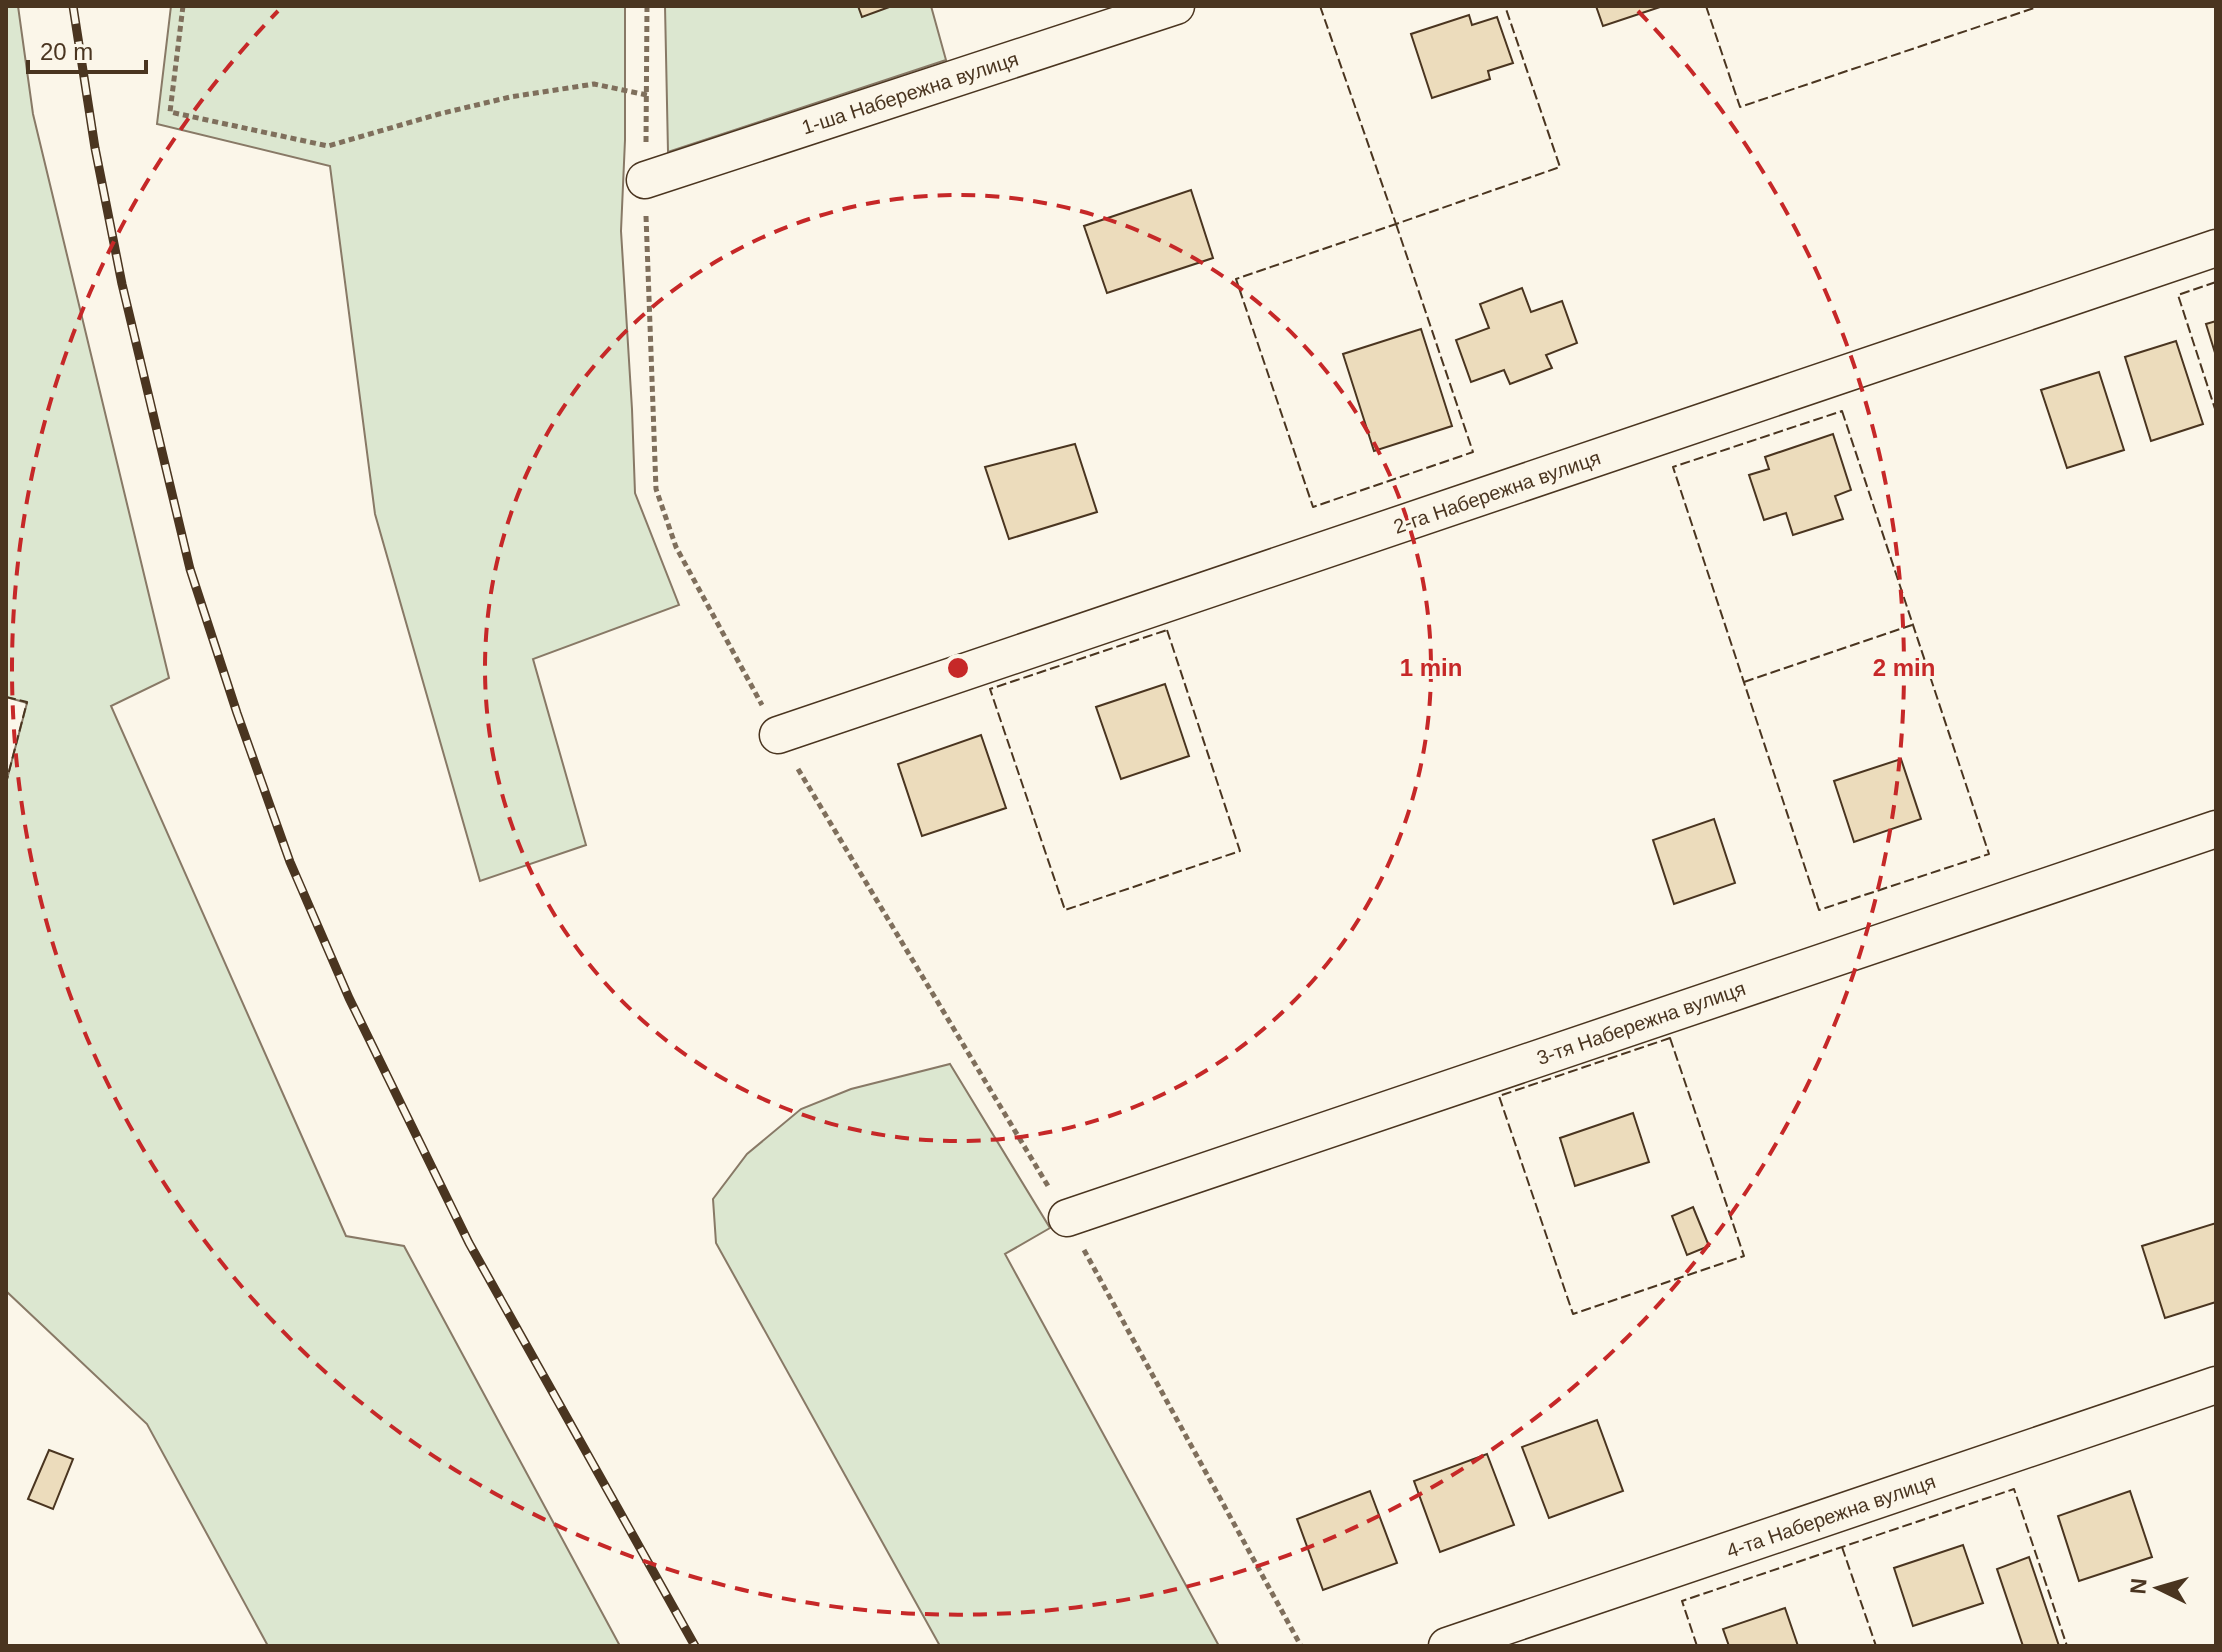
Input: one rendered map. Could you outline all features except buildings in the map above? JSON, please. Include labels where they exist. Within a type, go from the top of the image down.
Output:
[{"type":"street","name":"1-ша Набережна вулиця","points":[[645,180],[1176,6]]},
{"type":"street","name":"2-га Набережна вулиця","points":[[778,735],[2216,248]]},
{"type":"street","name":"3-тя Набережна вулиця","points":[[1067,1218],[2216,829]]},
{"type":"street","name":"4-та Набережна вулиця","points":[[1447,1646],[2216,1385]]},
{"type":"path","points":[[183,6],[170,112],[328,146],[510,97],[594,84],[647,95]]},
{"type":"path","points":[[647,6],[645,180],[656,489],[676,547],[778,735],[1067,1218],[1301,1646]]},
{"type":"green space","points":[[6,6],[18,6],[33,114],[169,678],[111,706],[346,1236],[404,1246],[620,1646],[268,1646],[147,1424],[6,1291],[6,783],[27,703],[6,697]]},
{"type":"green space","points":[[171,6],[625,6],[621,231],[635,493],[679,605],[533,659],[586,845],[480,881],[375,514],[330,166],[157,124]]},
{"type":"green space","points":[[665,6],[931,6],[946,60],[668,152]]},
{"type":"green space","points":[[950,1064],[1050,1228],[1005,1254],[1219,1646],[940,1646],[716,1243],[713,1199],[747,1154],[801,1109],[851,1089]]},
{"type":"railway","points":[[73,6],[95,148],[122,284],[190,569],[290,862],[349,998],[469,1243],[695,1646]]},
{"type":"fence","points":[[1320,6],[1396,224],[1560,167],[1505,6]]},
{"type":"fence","points":[[1706,6],[1740,107],[2040,6]]},
{"type":"fence","points":[[1396,224],[1473,452],[1313,507],[1236,279],[1396,224]]},
{"type":"fence","points":[[2216,282],[2178,295],[2216,412]]},
{"type":"fence","points":[[1842,411],[1989,854],[1819,910],[1673,467],[1842,411]]},
{"type":"fence","points":[[1744,682],[1912,625]]},
{"type":"fence","points":[[1167,630],[1240,851],[1065,910],[990,689],[1167,630]]},
{"type":"fence","points":[[6,697],[27,702],[6,783]]},
{"type":"fence","points":[[1670,1038],[1744,1256],[1573,1314],[1499,1096],[1670,1038]]},
{"type":"fence","points":[[1697,1646],[1682,1601],[2014,1489],[2067,1646]]},
{"type":"fence","points":[[1842,1547],[1876,1646]]}]
